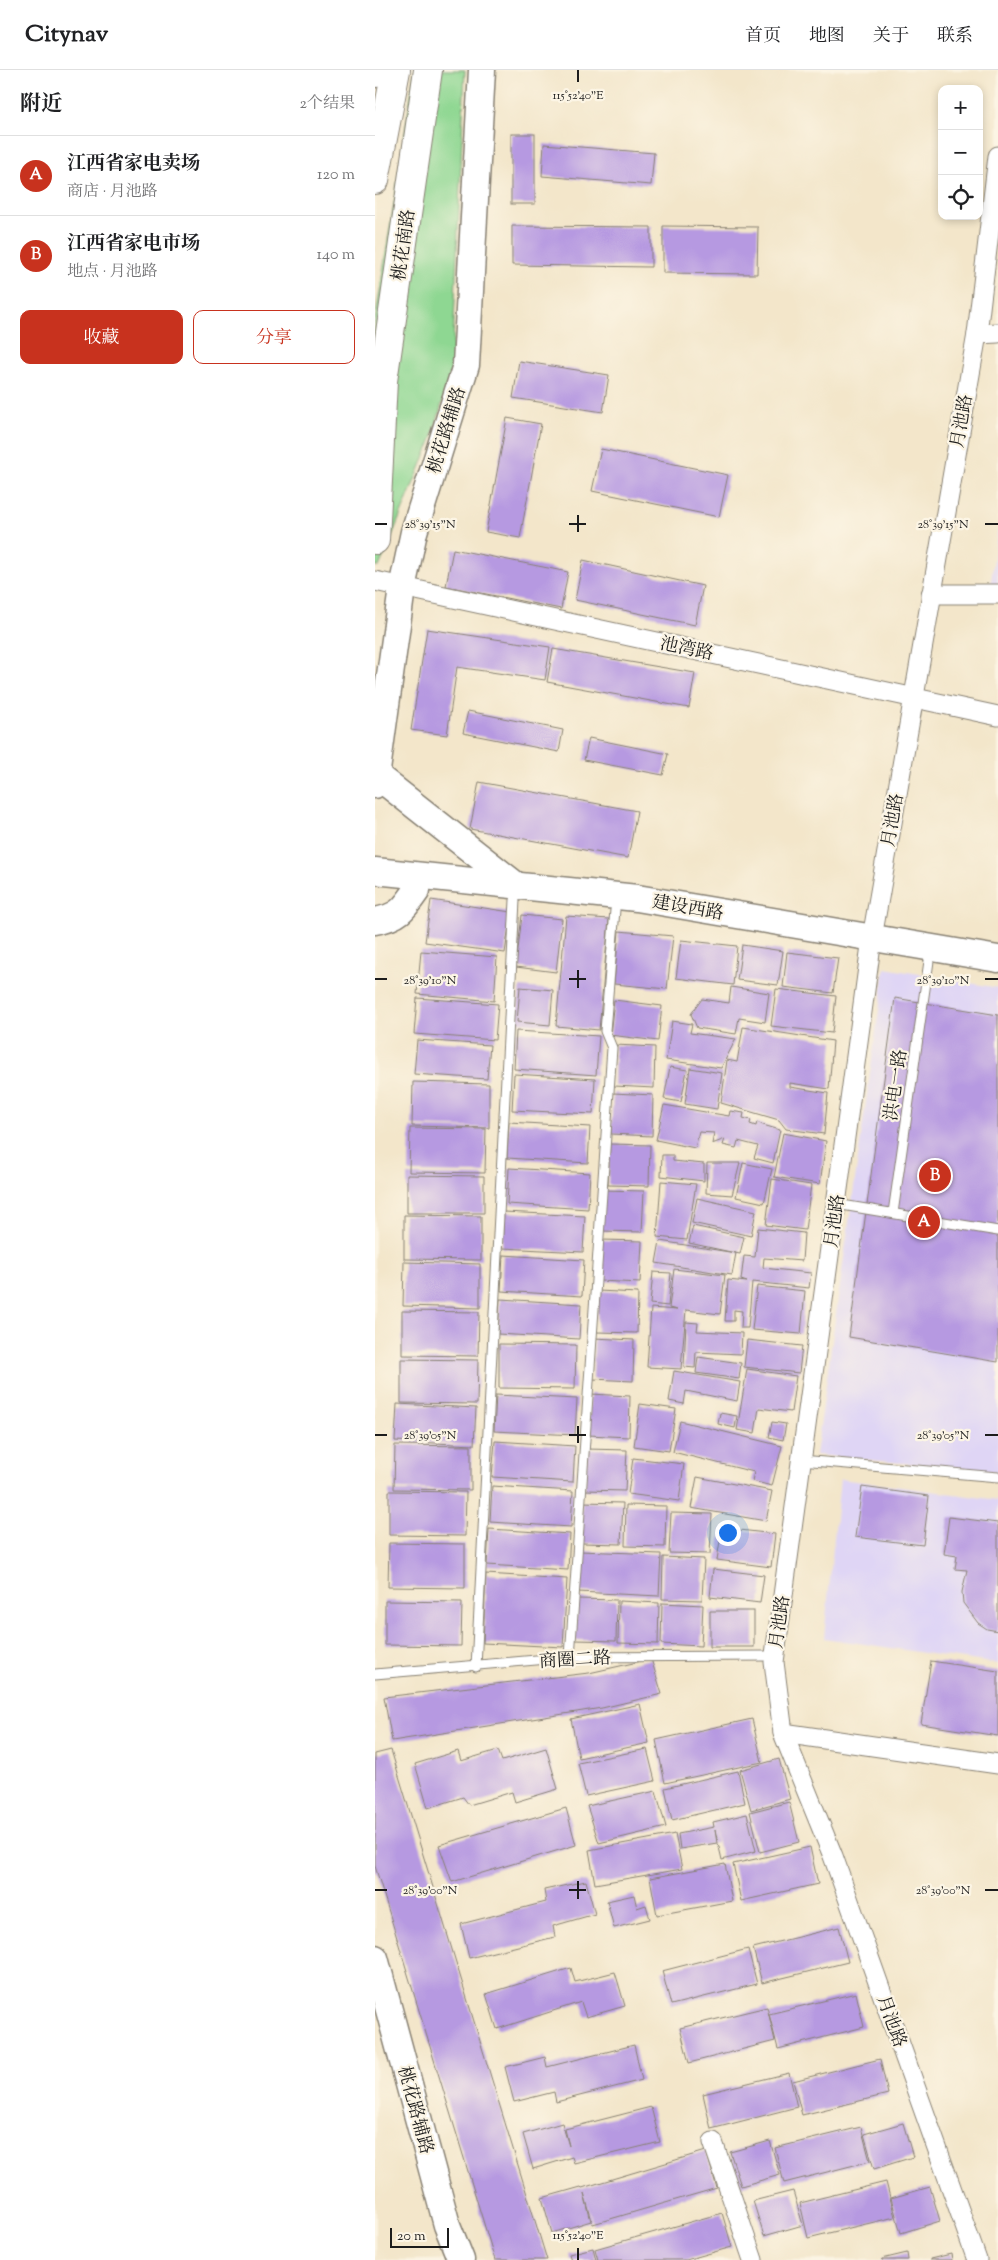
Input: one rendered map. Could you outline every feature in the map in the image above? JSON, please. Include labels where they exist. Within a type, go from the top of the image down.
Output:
[{"type":"main road","points":[[375,180],[396,70]]},
{"type":"main road","name":"桃花南路","points":[[375,540],[383,381],[428,70]]},
{"type":"main road","name":"桃花路辅路","points":[[376,780],[402,588],[414,532],[466,365],[482,70]]},
{"type":"main road","points":[[376,780],[516,893]]},
{"type":"main road","name":"建设西路","points":[[375,871],[615,910],[871,945],[998,959]]},
{"type":"main road","name":"建设西路","points":[[375,886],[417,890],[637,898],[871,945],[929,961],[998,973]]},
{"type":"main road","points":[[375,921],[387,919],[403,911],[417,890]]},
{"type":"main road","name":"桃花路辅路","points":[[375,1958],[378,1987],[447,2225],[461,2260]]},
{"type":"street","name":"月池路","points":[[977,2260],[833,1856],[783,1732],[775,1656],[871,945],[977,334],[998,156]]},
{"type":"street","points":[[977,334],[998,333]]},
{"type":"street","name":"池湾路","points":[[375,582],[913,696],[998,716]]},
{"type":"street","points":[[931,594],[998,594]]},
{"type":"street","points":[[783,1732],[998,1764]]},
{"type":"street","points":[[713,2142],[753,2260]]},
{"type":"lane","points":[[476,1667],[516,893]]},
{"type":"lane","points":[[571,1657],[612,1048],[605,1031],[615,910]]},
{"type":"lane","name":"洪电一路","points":[[893,1214],[929,961]]},
{"type":"lane","points":[[836,1204],[998,1231]]},
{"type":"lane","points":[[801,1460],[998,1477]]},
{"type":"lane","name":"商圈二路","points":[[375,1674],[476,1667],[571,1657],[775,1656]]},
{"type":"shaded area","points":[[998,527],[998,590],[990,590]]},
{"type":"shaded area","points":[[885,968],[998,988],[998,1472],[816,1455]]},
{"type":"shaded area","points":[[840,1479],[998,1500],[998,1664],[824,1638]]},
{"type":"green space","points":[[415,70],[465,70],[452,368],[432,439],[379,567],[375,566],[375,322]]},
{"type":"building","points":[[511,134],[535,134],[535,204],[511,204]]},
{"type":"building","points":[[544,144],[654,153],[651,185],[542,176]]},
{"type":"building","points":[[512,226],[651,227],[651,267],[512,265]]},
{"type":"building","points":[[663,226],[758,227],[757,274],[663,273]]},
{"type":"building","points":[[519,361],[609,375],[603,412],[513,398]]},
{"type":"building","points":[[507,418],[541,424],[520,538],[486,532]]},
{"type":"building","points":[[601,449],[728,475],[719,517],[592,491]]},
{"type":"building","points":[[453,549],[568,572],[561,609],[446,586]]},
{"type":"building","points":[[583,560],[703,586],[695,625],[575,600]]},
{"type":"building","points":[[427,629],[550,647],[545,680],[457,667],[447,735],[411,730]]},
{"type":"building","points":[[553,649],[695,673],[689,708],[547,682]]},
{"type":"building","points":[[468,711],[563,730],[559,752],[463,733]]},
{"type":"building","points":[[589,738],[668,754],[663,775],[584,760]]},
{"type":"building","points":[[479,782],[637,811],[628,858],[470,829]]},
{"type":"building","points":[[431,900],[511,912],[505,953],[425,942]]},
{"type":"building","points":[[522,915],[562,919],[556,972],[516,967]]},
{"type":"building","points":[[566,916],[609,919],[599,1030],[556,1026]]},
{"type":"building","points":[[619,931],[673,936],[667,989],[614,984]]},
{"type":"building","points":[[681,940],[737,946],[733,985],[676,978]]},
{"type":"building","points":[[742,945],[783,951],[778,985],[737,980]]},
{"type":"building","points":[[421,951],[497,957],[494,1001],[417,994]]},
{"type":"building","points":[[787,952],[838,958],[833,993],[783,987]]},
{"type":"building","points":[[520,987],[553,990],[550,1025],[517,1022]]},
{"type":"building","points":[[731,987],[769,993],[765,1022],[739,1018],[736,1034],[697,1028],[691,1014],[702,999],[729,1003]]},
{"type":"building","points":[[776,989],[836,996],[832,1033],[771,1026]]},
{"type":"building","points":[[417,998],[498,1004],[495,1040],[414,1034]]},
{"type":"building","points":[[895,998],[998,1015],[998,1362],[849,1337]]},
{"type":"building","points":[[614,1000],[662,1006],[658,1041],[610,1035]]},
{"type":"building","points":[[672,1021],[692,1024],[690,1033],[736,1039],[721,1068],[666,1060]]},
{"type":"building","points":[[743,1027],[833,1041],[829,1089],[790,1083],[790,1087],[828,1093],[824,1134],[786,1129],[779,1120],[721,1103],[727,1060],[737,1062]]},
{"type":"building","points":[[516,1031],[599,1036],[596,1075],[514,1069]]},
{"type":"building","points":[[417,1040],[490,1045],[487,1079],[414,1074]]},
{"type":"building","points":[[615,1045],[655,1047],[654,1088],[614,1086]]},
{"type":"building","points":[[670,1067],[687,1070],[681,1102],[664,1099]]},
{"type":"building","points":[[690,1068],[722,1073],[717,1109],[685,1104]]},
{"type":"building","points":[[514,1074],[595,1079],[593,1114],[512,1110]]},
{"type":"building","points":[[413,1082],[489,1084],[489,1128],[412,1126]]},
{"type":"building","points":[[613,1093],[653,1095],[652,1136],[611,1134]]},
{"type":"building","points":[[664,1105],[729,1116],[730,1111],[744,1113],[743,1118],[751,1120],[750,1124],[756,1126],[757,1122],[780,1130],[773,1163],[754,1158],[758,1146],[738,1141],[736,1148],[723,1145],[725,1139],[712,1144],[714,1133],[699,1132],[695,1148],[656,1140]]},
{"type":"building","points":[[509,1122],[590,1127],[588,1163],[507,1158]]},
{"type":"building","points":[[410,1128],[486,1129],[485,1173],[409,1172]]},
{"type":"building","points":[[783,1133],[826,1141],[820,1184],[774,1177]]},
{"type":"building","points":[[610,1144],[650,1145],[649,1186],[608,1185]]},
{"type":"building","points":[[662,1155],[673,1155],[673,1161],[704,1164],[704,1181],[661,1176]]},
{"type":"building","points":[[707,1163],[740,1163],[732,1195],[706,1193]]},
{"type":"building","points":[[743,1163],[772,1169],[764,1203],[736,1197]]},
{"type":"building","points":[[509,1168],[590,1173],[588,1209],[507,1204]]},
{"type":"building","points":[[407,1175],[484,1176],[484,1213],[407,1213]]},
{"type":"building","points":[[772,1179],[811,1185],[805,1230],[766,1225]]},
{"type":"building","points":[[661,1181],[696,1184],[687,1240],[657,1237]]},
{"type":"building","points":[[603,1190],[644,1191],[642,1232],[602,1231]]},
{"type":"building","points":[[697,1198],[756,1211],[751,1236],[692,1223]]},
{"type":"building","points":[[504,1212],[585,1216],[583,1252],[502,1248]]},
{"type":"building","points":[[404,1215],[481,1216],[481,1260],[404,1259]]},
{"type":"building","points":[[693,1226],[744,1237],[740,1254],[689,1243]]},
{"type":"building","points":[[758,1228],[804,1233],[802,1261],[764,1258],[763,1268],[811,1273],[809,1288],[752,1282],[748,1328],[741,1328],[742,1311],[734,1310],[734,1321],[725,1321],[728,1280],[747,1282],[741,1280],[744,1256],[755,1257]]},
{"type":"building","points":[[601,1240],[642,1241],[640,1283],[600,1281]]},
{"type":"building","points":[[660,1241],[736,1253],[732,1275],[656,1263]]},
{"type":"building","points":[[503,1255],[584,1260],[582,1296],[501,1291]]},
{"type":"building","points":[[404,1262],[480,1264],[480,1308],[403,1306]]},
{"type":"building","points":[[674,1269],[725,1275],[720,1314],[686,1310],[681,1369],[647,1367],[651,1308],[677,1310],[669,1308]]},
{"type":"building","points":[[653,1272],[671,1273],[668,1306],[650,1304]]},
{"type":"building","points":[[757,1286],[805,1291],[801,1334],[752,1330]]},
{"type":"building","points":[[598,1291],[638,1293],[637,1333],[597,1332]]},
{"type":"building","points":[[500,1299],[581,1304],[579,1339],[498,1334]]},
{"type":"building","points":[[402,1311],[479,1312],[478,1356],[402,1355]]},
{"type":"building","points":[[686,1322],[698,1323],[697,1331],[742,1333],[741,1354],[696,1352],[695,1368],[684,1367]]},
{"type":"building","points":[[594,1338],[634,1340],[633,1381],[593,1379]]},
{"type":"building","points":[[747,1340],[802,1346],[799,1373],[744,1367]]},
{"type":"building","points":[[499,1344],[576,1345],[575,1389],[499,1388]]},
{"type":"building","points":[[698,1357],[741,1363],[739,1379],[696,1373]]},
{"type":"building","points":[[401,1359],[478,1360],[477,1404],[401,1403]]},
{"type":"building","points":[[747,1369],[796,1376],[791,1412],[759,1408],[755,1433],[737,1430]]},
{"type":"building","points":[[674,1371],[740,1382],[737,1401],[686,1391],[684,1404],[669,1401]]},
{"type":"building","points":[[590,1394],[630,1396],[629,1437],[588,1435]]},
{"type":"building","points":[[496,1395],[577,1399],[575,1435],[494,1431]]},
{"type":"building","points":[[397,1404],[476,1408],[474,1445],[395,1441]]},
{"type":"building","points":[[640,1404],[676,1409],[669,1451],[634,1446]]},
{"type":"building","points":[[720,1413],[737,1416],[735,1428],[718,1424]]},
{"type":"building","points":[[680,1421],[782,1446],[772,1486],[752,1481],[754,1472],[673,1452]]},
{"type":"building","points":[[772,1422],[786,1424],[783,1440],[769,1437]]},
{"type":"building","points":[[495,1441],[575,1446],[573,1482],[492,1477]]},
{"type":"building","points":[[395,1445],[471,1446],[471,1490],[394,1489]]},
{"type":"building","points":[[586,1449],[627,1450],[625,1491],[585,1490]]},
{"type":"building","points":[[633,1458],[684,1464],[679,1501],[628,1494]]},
{"type":"building","points":[[697,1477],[772,1491],[766,1521],[691,1508]]},
{"type":"building","points":[[492,1486],[573,1491],[571,1527],[490,1522]]},
{"type":"building","points":[[862,1487],[929,1496],[923,1545],[855,1537]]},
{"type":"building","points":[[389,1491],[466,1492],[465,1536],[389,1535]]},
{"type":"building","points":[[582,1502],[623,1503],[621,1544],[581,1543]]},
{"type":"building","points":[[626,1505],[666,1506],[665,1547],[625,1546]]},
{"type":"building","points":[[671,1513],[712,1514],[710,1554],[669,1553]]},
{"type":"building","points":[[949,1517],[998,1523],[998,1631],[987,1629],[978,1623],[963,1603],[962,1592],[967,1570],[955,1569],[957,1556],[944,1554]]},
{"type":"building","points":[[722,1528],[775,1534],[771,1567],[717,1560]]},
{"type":"building","points":[[489,1529],[570,1534],[568,1570],[487,1565]]},
{"type":"building","points":[[389,1543],[465,1544],[465,1588],[388,1587]]},
{"type":"building","points":[[579,1551],[661,1554],[659,1596],[578,1592]]},
{"type":"building","points":[[663,1557],[704,1559],[702,1600],[662,1599]]},
{"type":"building","points":[[713,1569],[764,1575],[760,1603],[710,1597]]},
{"type":"building","points":[[486,1574],[567,1579],[563,1647],[483,1643]]},
{"type":"building","points":[[577,1599],[617,1600],[616,1641],[575,1640]]},
{"type":"building","points":[[385,1601],[462,1602],[461,1646],[385,1645]]},
{"type":"building","points":[[619,1601],[659,1603],[658,1644],[618,1643]]},
{"type":"building","points":[[662,1603],[703,1605],[701,1646],[661,1644]]},
{"type":"building","points":[[710,1611],[754,1611],[754,1647],[710,1647]]},
{"type":"building","points":[[651,1659],[662,1694],[602,1708],[392,1741],[384,1697],[589,1673]]},
{"type":"building","points":[[931,1661],[998,1671],[998,1736],[921,1724]]},
{"type":"building","points":[[640,1704],[649,1743],[579,1758],[571,1719]]},
{"type":"building","points":[[752,1719],[762,1762],[665,1783],[656,1740]]},
{"type":"building","points":[[546,1748],[558,1789],[515,1802],[512,1792],[469,1805],[463,1797],[428,1808],[415,1764],[458,1751],[461,1761],[498,1750],[502,1761]]},
{"type":"building","points":[[647,1749],[655,1781],[586,1796],[578,1763]]},
{"type":"building","points":[[391,1750],[547,2260],[495,2260],[375,1866],[375,1754]]},
{"type":"building","points":[[779,1759],[790,1799],[751,1810],[740,1770]]},
{"type":"building","points":[[738,1771],[745,1803],[672,1820],[665,1788]]},
{"type":"building","points":[[656,1791],[666,1827],[599,1843],[587,1806]]},
{"type":"building","points":[[789,1802],[799,1842],[760,1852],[750,1812]]},
{"type":"building","points":[[566,1808],[576,1845],[452,1882],[439,1845]]},
{"type":"building","points":[[747,1814],[756,1851],[722,1860],[715,1830],[717,1843],[680,1849],[678,1834],[714,1827],[713,1822]]},
{"type":"building","points":[[675,1834],[682,1869],[595,1884],[589,1850]]},
{"type":"building","points":[[810,1847],[818,1884],[741,1901],[733,1864]]},
{"type":"building","points":[[725,1864],[732,1901],[657,1915],[650,1878]]},
{"type":"building","points":[[586,1881],[595,1914],[553,1926],[555,1937],[469,1958],[461,1924],[546,1902],[544,1890]]},
{"type":"building","points":[[634,1895],[637,1908],[646,1905],[650,1919],[614,1928],[607,1901]]},
{"type":"building","points":[[839,1927],[848,1962],[762,1983],[753,1948]]},
{"type":"building","points":[[748,1949],[757,1984],[671,2005],[662,1971]]},
{"type":"building","points":[[571,1968],[575,1982],[615,1972],[625,2006],[586,2017],[581,2002],[497,2029],[486,1994]]},
{"type":"building","points":[[856,1993],[864,2027],[778,2049],[769,2014]]},
{"type":"building","points":[[767,2007],[775,2041],[689,2063],[680,2028]]},
{"type":"building","points":[[634,2045],[642,2080],[556,2102],[554,2092],[514,2102],[505,2067],[545,2057],[547,2067]]},
{"type":"building","points":[[880,2059],[888,2094],[802,2115],[793,2081]]},
{"type":"building","points":[[789,2073],[797,2107],[711,2129],[703,2094]]},
{"type":"building","points":[[651,2107],[660,2142],[574,2163],[572,2157],[533,2169],[523,2134],[562,2123],[569,2146],[565,2129]]},
{"type":"building","points":[[903,2123],[913,2157],[874,2169],[864,2134]]},
{"type":"building","points":[[861,2127],[870,2161],[784,2183],[775,2148]]},
{"type":"building","points":[[770,2141],[780,2175],[741,2186],[730,2152]]},
{"type":"building","points":[[706,2151],[717,2188],[593,2224],[584,2193],[591,2221],[552,2233],[542,2198]]},
{"type":"building","points":[[886,2182],[895,2217],[808,2238],[800,2203]]},
{"type":"building","points":[[930,2187],[940,2221],[901,2233],[891,2198]]},
{"type":"building","points":[[793,2191],[803,2225],[764,2236],[753,2201]]},
{"type":"building","points":[[722,2213],[732,2247],[686,2260],[598,2260],[595,2249]]},
{"type":"building","points":[[593,2248],[596,2260],[571,2260],[569,2254]]},
{"type":"building","points":[[907,2253],[908,2260],[882,2260],[882,2259]]},
{"type":"building","points":[[951,2254],[952,2260],[930,2260],[930,2259]]},
{"type":"place","name":"江西省家电市场","points":[[935,1176]]},
{"type":"place","name":"江西省家电卖场","points":[[924,1222]]}]
